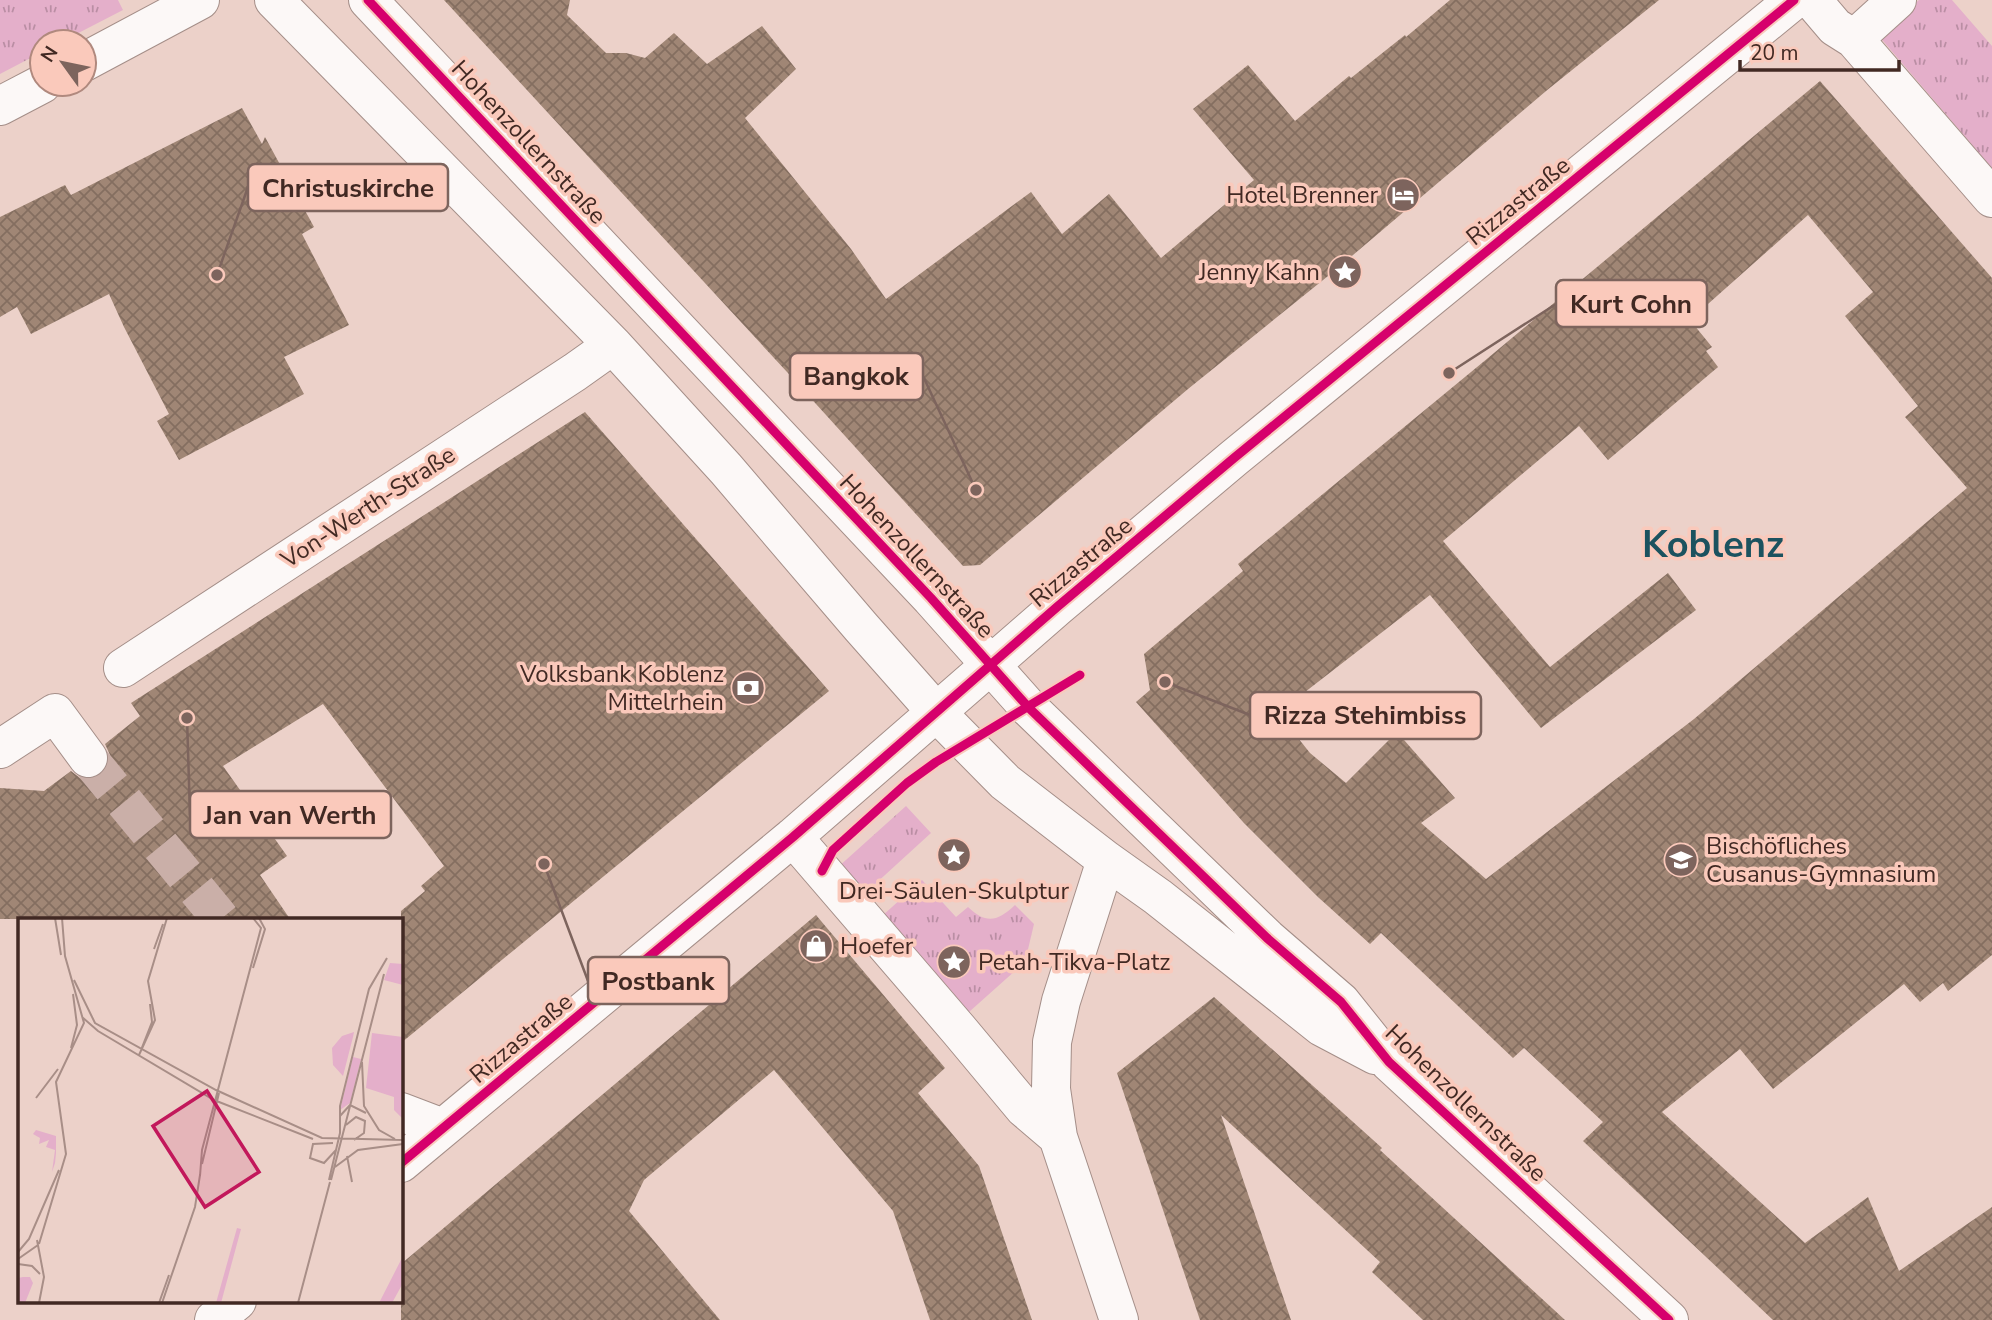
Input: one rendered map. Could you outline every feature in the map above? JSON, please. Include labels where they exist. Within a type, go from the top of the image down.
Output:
[{"type":"street","points":[[98,55],[200,0]]},
{"type":"street","name":"Hohenzollernstraße","points":[[274,0],[613,345],[726,469],[937,713],[1005,782],[1169,905],[1322,1027],[1390,1062]]},
{"type":"street","name":"Hohenzollernstraße","points":[[368,0],[668,317],[1029,708],[1267,938],[1341,1002],[1390,1062],[1669,1320]]},
{"type":"street","name":"Rizzastraße","points":[[402,1162],[793,837],[1234,458],[1794,0]]},
{"type":"street","points":[[1812,0],[1835,27],[1854,39],[1992,198]]},
{"type":"street","points":[[1854,39],[1897,0]]},
{"type":"street","points":[[0,106],[28,91]]},
{"type":"street","name":"Von-Werth-Straße","points":[[123,668],[613,345]]},
{"type":"street","points":[[0,749],[55,713],[88,758]]},
{"type":"street","points":[[793,837],[1024,1108],[1058,1137]]},
{"type":"street","points":[[1106,860],[1061,1001],[1052,1042],[1051,1088],[1058,1137],[1119,1320]]},
{"type":"street","points":[[402,1112],[443,1128]]},
{"type":"street","points":[[214,1320],[236,1302]]},
{"type":"green space","points":[[0,0],[118,0],[123,10],[88,28],[28,28],[28,59],[0,74]]},
{"type":"green space","points":[[1919,0],[1952,0],[1992,46],[1992,168],[1878,35]]},
{"type":"green space","points":[[906,806],[931,833],[862,896],[837,868]]},
{"type":"green space","points":[[922,880],[956,917],[968,907],[980,916],[997,918],[1015,905],[1034,924],[1025,962],[969,1012],[882,916]]},
{"type":"building","points":[[444,0],[570,0],[567,15],[606,53],[626,53],[645,58],[674,33],[707,64],[762,26],[796,69],[745,118],[851,249],[886,299],[1031,192],[1062,234],[1109,194],[1161,258],[1254,180],[1193,109],[1248,65],[1295,121],[1349,76],[1351,78],[1405,35],[1406,37],[1450,0],[1659,0],[1546,91],[980,565],[963,566]]},
{"type":"building","points":[[1820,81],[1992,278],[1992,955],[1948,991],[1943,983],[1920,1002],[1904,984],[1773,1089],[1740,1049],[1662,1112],[1805,1243],[1868,1197],[1899,1271],[1992,1207],[1992,1320],[1773,1320],[1583,1141],[1603,1122],[1524,1048],[1513,1058],[1381,933],[1370,944],[1318,897],[1244,823],[1136,702],[1150,690],[1144,654],[1243,571],[1238,564]],"holes":[[[1808,215],[1873,292],[1845,316],[1918,406],[1905,417],[1967,488],[1694,719],[1486,879],[1421,823],[1455,798],[1397,732],[1346,783],[1310,753],[1278,713],[1430,595],[1541,728],[1696,610],[1668,573],[1550,667],[1443,541],[1579,426],[1608,460],[1718,367],[1706,351],[1712,347],[1690,320]]]},
{"type":"building","points":[[242,108],[262,144],[265,137],[314,227],[302,234],[349,325],[284,357],[304,394],[179,460],[157,421],[169,414],[109,294],[31,334],[17,307],[0,317],[0,217],[65,185],[71,195]]},
{"type":"building","points":[[585,412],[829,691],[402,1042],[401,911],[425,891],[421,886],[444,866],[323,704],[223,766],[287,856],[260,875],[289,918],[0,919],[0,788],[44,791],[71,771],[80,778],[91,780],[100,776],[108,766],[110,755],[105,744],[140,716],[131,703]]},
{"type":"building","points":[[816,915],[945,1068],[918,1093],[979,1166],[1032,1320],[930,1320],[893,1211],[774,1070],[644,1180],[629,1211],[720,1320],[401,1320],[402,1263]]},
{"type":"building","points":[[1214,997],[1382,1148],[1380,1150],[1565,1320],[1423,1320],[1372,1272],[1380,1262],[1221,1115],[1291,1320],[1200,1320],[1117,1073]]},
{"type":"tunnel","points":[[88,758],[220,918]]},
{"type":"cycle path","points":[[368,0],[931,598],[1029,708],[1267,938],[1341,1002],[1389,1062],[1669,1320]]},
{"type":"cycle path","points":[[402,1162],[793,837],[1057,607],[1234,458],[1794,0]]},
{"type":"cycle path","points":[[822,871],[833,850],[907,783],[936,762],[1080,675]]},
{"type":"place","name":"Hotel Brenner","points":[[1403,195]]},
{"type":"place","name":"Jenny Kahn","points":[[1345,272]]},
{"type":"place","name":"Christuskirche","points":[[217,275]]},
{"type":"place","name":"Kurt Cohn","points":[[1449,373]]},
{"type":"place","name":"Bangkok","points":[[976,490]]},
{"type":"place","name":"Rizza Stehimbiss","points":[[1165,682]]},
{"type":"place","name":"Volksbank Koblenz Mittelrhein","points":[[748,688]]},
{"type":"place","name":"Jan van Werth","points":[[187,718]]},
{"type":"place","name":"Drei-Säulen-Skulptur","points":[[954,855]]},
{"type":"place","name":"Bischöfliches Cusanus-Gymnasium","points":[[1681,860]]},
{"type":"place","name":"Postbank","points":[[544,864]]},
{"type":"place","name":"Hoefer","points":[[816,946]]},
{"type":"place","name":"Petah-Tikva-Platz","points":[[954,962]]},
{"type":"district","name":"Koblenz","points":[[1713,544]]}]
